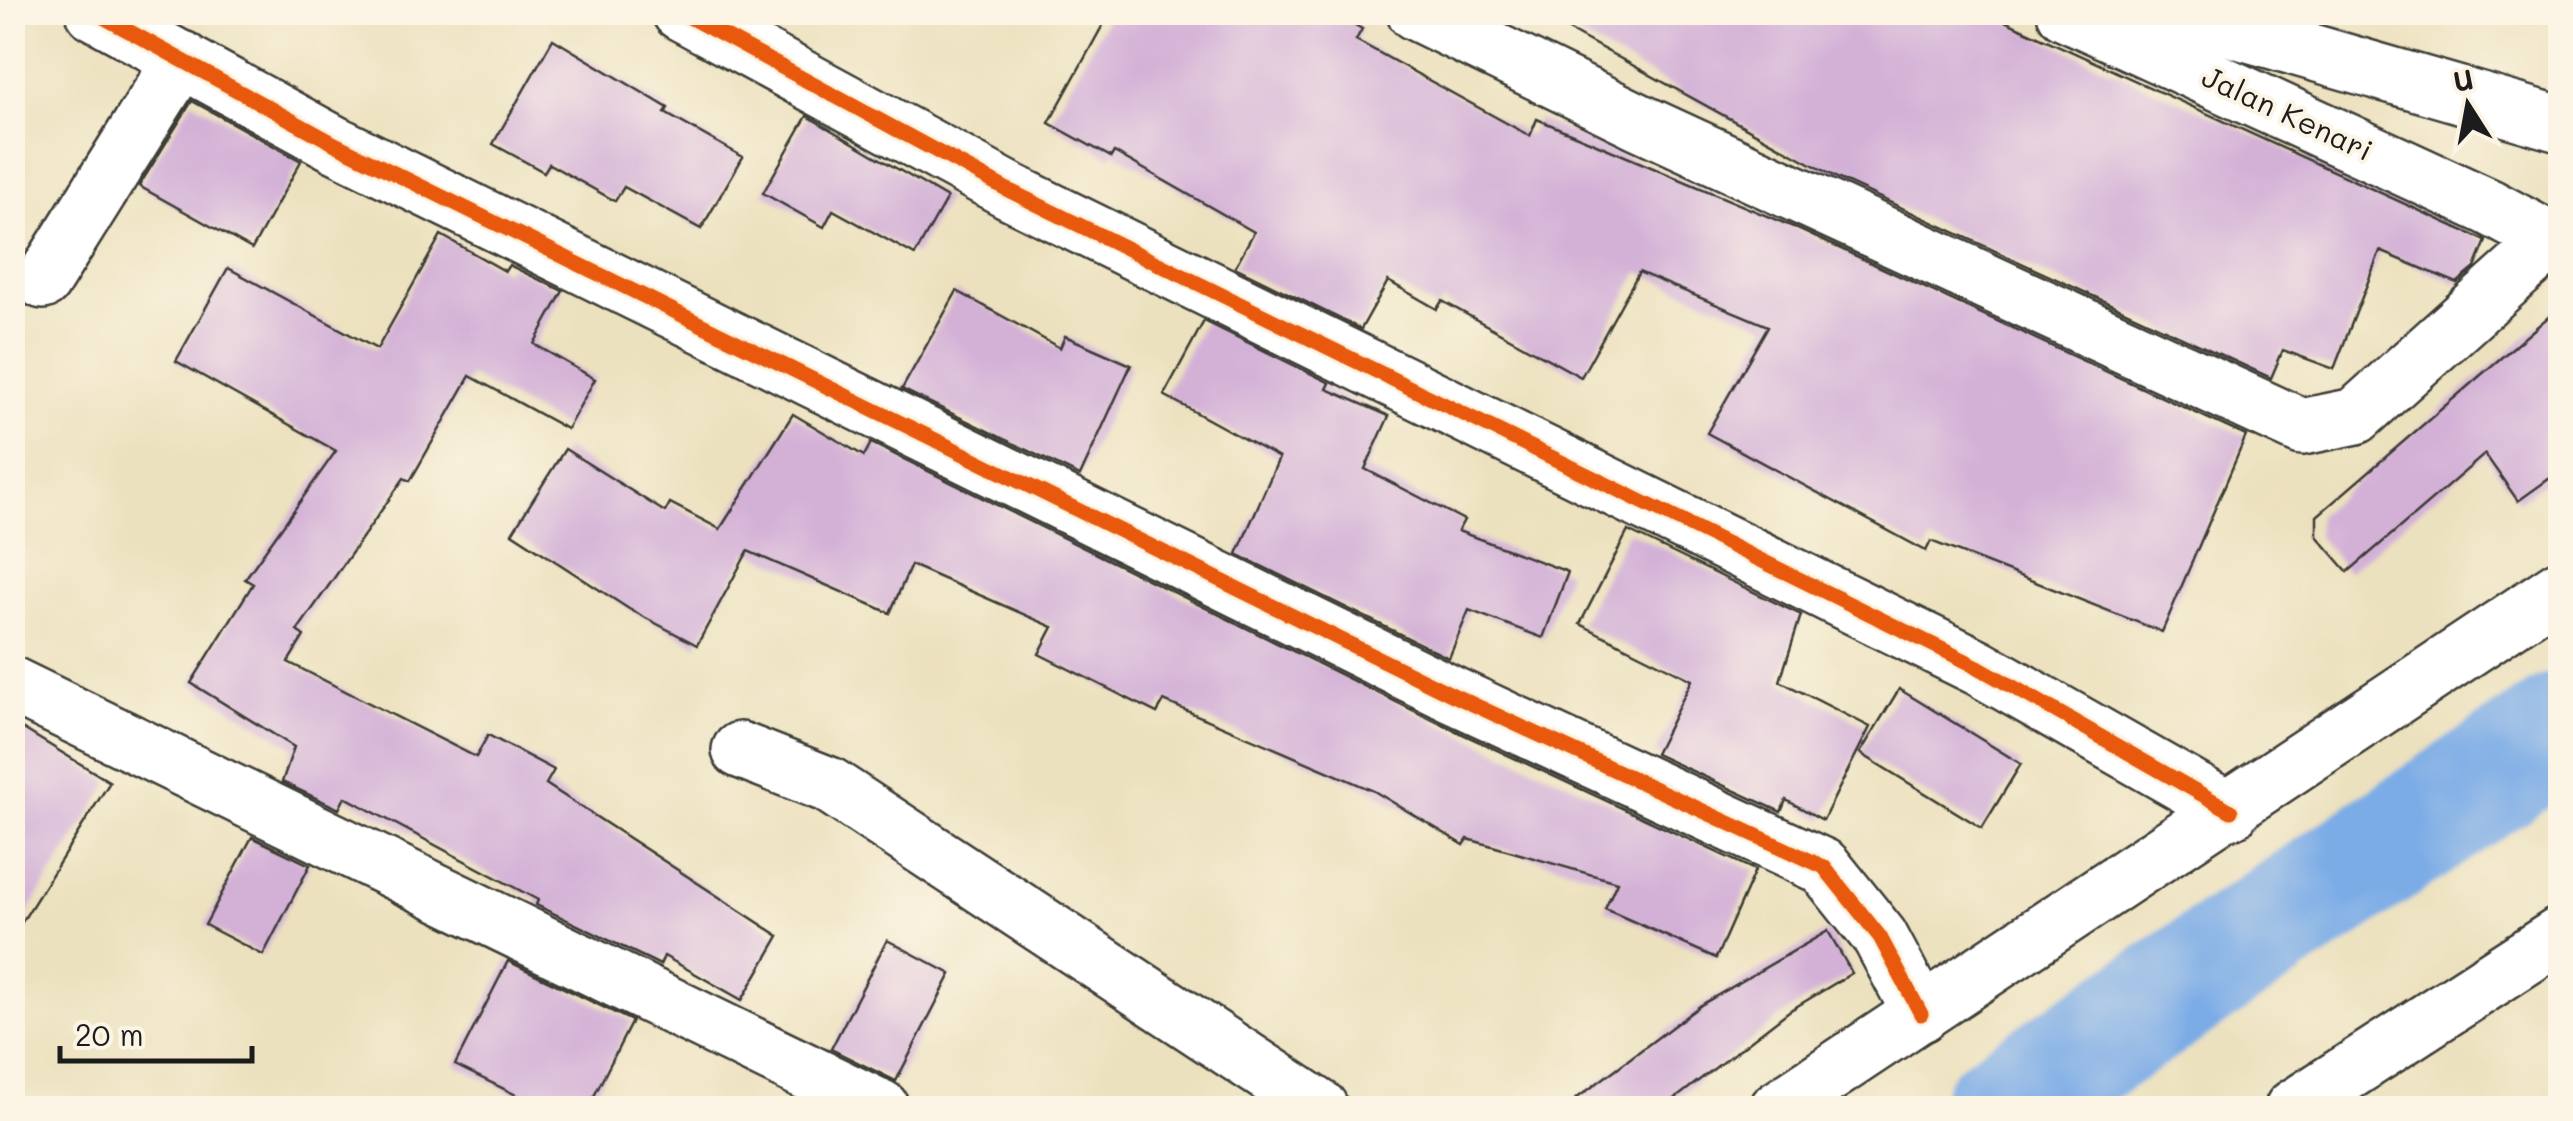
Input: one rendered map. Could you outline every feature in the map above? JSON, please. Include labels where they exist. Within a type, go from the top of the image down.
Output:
[{"type":"street","points":[[94,12],[335,144],[1418,678],[1824,867],[1880,936],[1921,1014]]},
{"type":"street","points":[[680,12],[1008,190],[1978,667],[2230,811]]},
{"type":"street","points":[[1415,12],[1640,122],[2302,426],[2356,416],[2558,239]]},
{"type":"street","name":"Jalan Kenari","points":[[2065,12],[2558,239]]},
{"type":"street","points":[[2174,12],[2560,124]]},
{"type":"street","points":[[43,281],[182,58]]},
{"type":"street","points":[[1778,1108],[2560,588]]},
{"type":"street","points":[[12,685],[880,1108]]},
{"type":"street","points":[[740,750],[829,784],[1320,1108]]},
{"type":"street","points":[[2293,1108],[2560,935]]},
{"type":"building","points":[[1110,12],[1332,12],[1362,29],[1356,40],[1530,136],[1537,119],[1791,226],[2246,436],[2162,632],[1931,541],[1926,551],[1707,433],[1768,326],[1639,272],[1581,377],[1442,301],[1437,309],[1388,281],[1361,329],[1235,267],[1254,232],[1114,152],[1111,157],[1049,123]]},
{"type":"building","points":[[1536,12],[1985,12],[2486,241],[2475,268],[2457,283],[2380,251],[2334,369],[2283,350],[2271,378],[1839,179]]},
{"type":"building","points":[[553,39],[668,108],[665,113],[743,157],[701,229],[624,187],[615,201],[549,164],[544,172],[493,144]]},
{"type":"building","points":[[192,101],[301,161],[252,249],[139,186]]},
{"type":"building","points":[[807,116],[947,198],[915,255],[833,210],[824,227],[763,193]]},
{"type":"building","points":[[441,235],[505,271],[509,265],[563,291],[534,344],[595,379],[567,429],[470,376],[410,481],[404,478],[297,631],[304,636],[288,662],[476,757],[488,735],[554,770],[546,784],[779,936],[742,1000],[664,956],[660,965],[536,905],[538,900],[345,797],[339,809],[282,782],[294,747],[191,683],[253,584],[245,579],[336,451],[176,361],[228,268],[377,349]]},
{"type":"building","points":[[957,291],[1060,348],[1065,336],[1131,365],[1080,476],[902,389]]},
{"type":"building","points":[[2560,307],[2560,471],[2518,501],[2485,454],[2348,572],[2317,536],[2317,516]]},
{"type":"building","points":[[1204,321],[1330,383],[1327,389],[1389,416],[1365,469],[1464,520],[1458,531],[1568,572],[1543,638],[1469,610],[1449,658],[1237,554],[1279,458],[1164,395]]},
{"type":"building","points":[[793,414],[864,456],[871,443],[1439,723],[1755,870],[1716,958],[1605,909],[1617,882],[1468,839],[1464,845],[1374,791],[1164,701],[1157,713],[1039,654],[1053,627],[911,565],[890,613],[748,551],[697,645],[629,609],[512,533],[565,449],[665,512],[670,503],[720,529]]},
{"type":"building","points":[[1628,531],[1801,615],[1780,681],[1870,727],[1823,820],[1786,800],[1781,812],[1655,754],[1692,680],[1580,624]]},
{"type":"building","points":[[1899,689],[2021,764],[1982,828],[1860,753]]},
{"type":"building","points":[[12,722],[110,782],[12,938]]},
{"type":"building","points":[[252,837],[310,865],[263,955],[205,925]]},
{"type":"building","points":[[1828,931],[1852,973],[1789,1011],[1663,1108],[1564,1108],[1701,1005]]},
{"type":"building","points":[[887,940],[951,974],[896,1081],[831,1049]]},
{"type":"building","points":[[508,961],[632,1021],[588,1108],[543,1108],[455,1065]]},
{"type":"waterway","points":[[1999,1108],[2560,730]]},
{"type":"cycle path","points":[[94,12],[335,144],[1453,695],[1824,867],[1880,937],[1921,1014]]},
{"type":"cycle path","points":[[680,12],[1008,190],[1978,667],[2231,811]]}]
